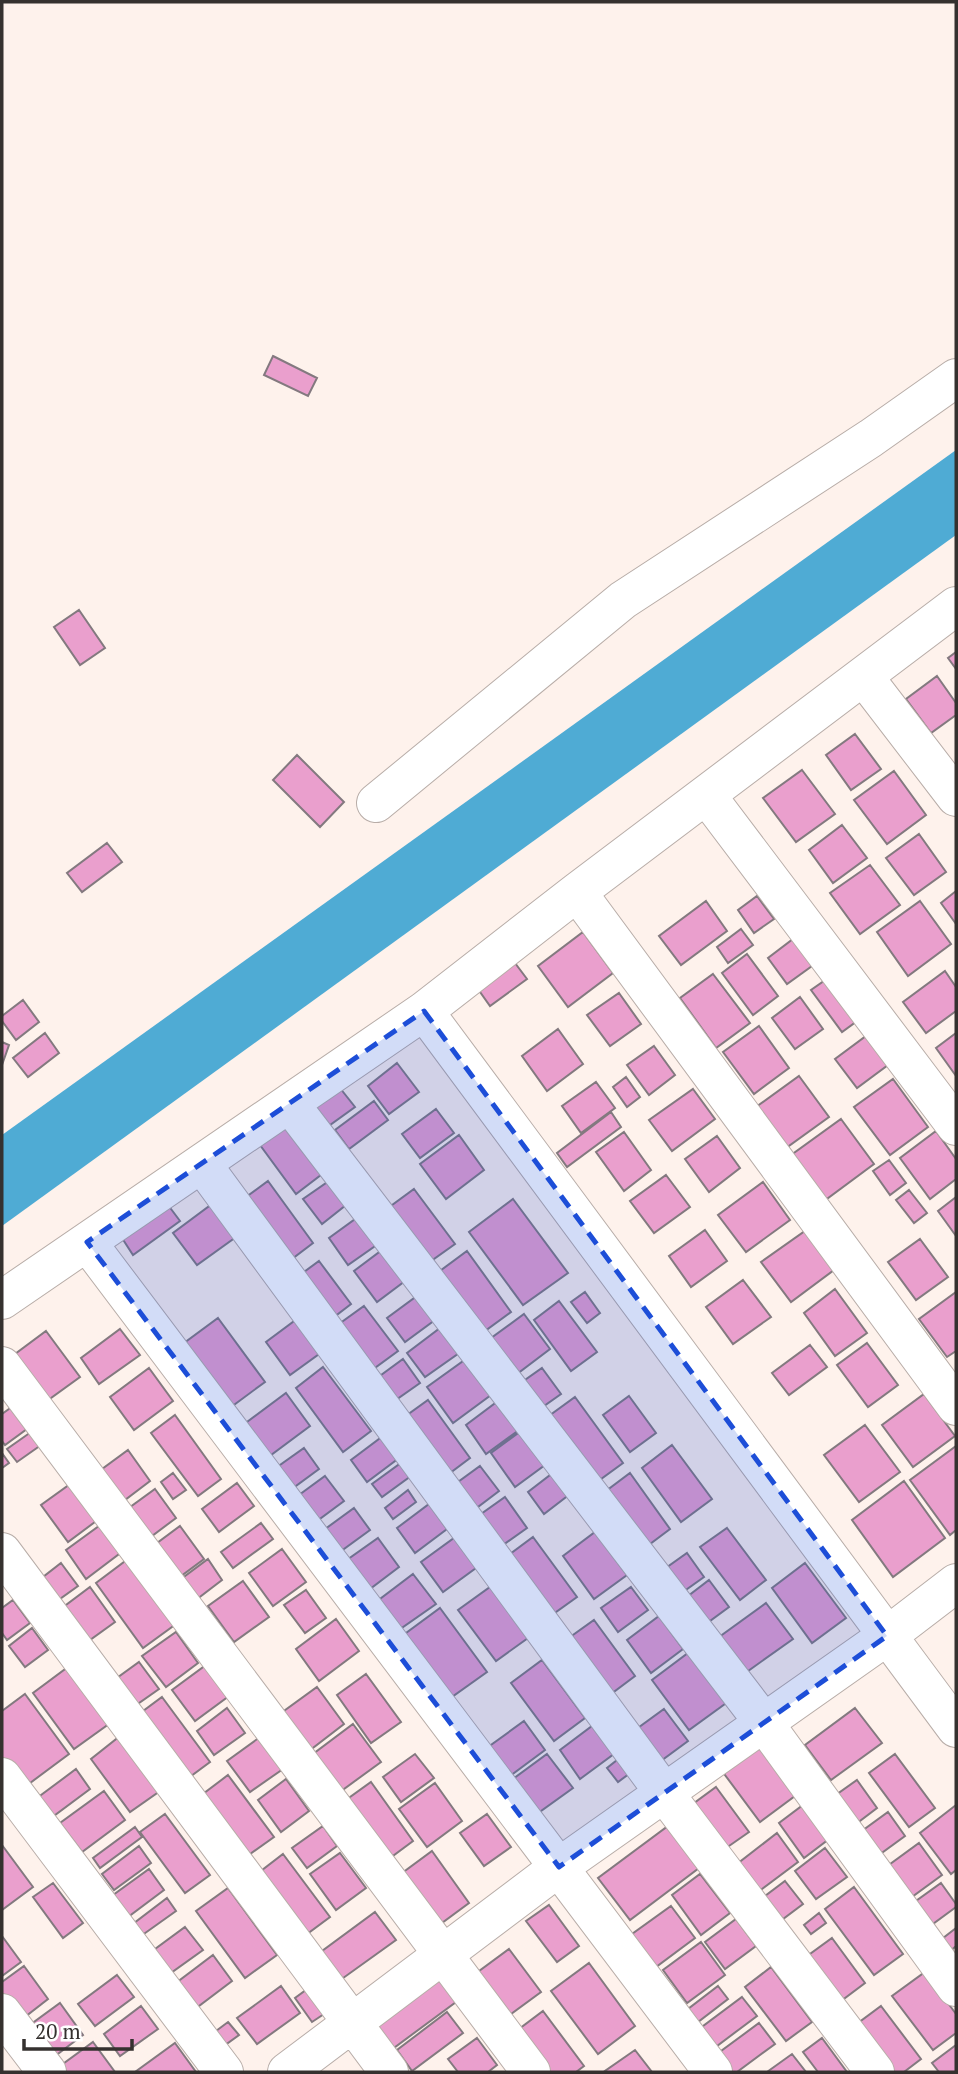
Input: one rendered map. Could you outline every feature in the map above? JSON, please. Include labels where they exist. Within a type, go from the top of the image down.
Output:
[{"type":"street","points":[[376,803],[623,600],[871,438],[956,378]]},
{"type":"street","points":[[2,1300],[424,1011],[577,891],[707,796],[956,606]]},
{"type":"street","points":[[864,677],[956,797]]},
{"type":"street","points":[[707,796],[956,1126]]},
{"type":"street","points":[[577,891],[956,1406]]},
{"type":"street","points":[[424,1011],[956,1728]]},
{"type":"street","points":[[290,1104],[764,1723],[956,1987]]},
{"type":"street","points":[[202,1164],[665,1794],[875,2072]]},
{"type":"street","points":[[87,1242],[713,2072]]},
{"type":"street","points":[[2,1366],[531,2072]]},
{"type":"street","points":[[2,1552],[389,2072]]},
{"type":"street","points":[[287,2072],[559,1867],[887,1636],[956,1583]]},
{"type":"street","points":[[2,1777],[224,2072]]},
{"type":"street","points":[[2,2013],[47,2072]]},
{"type":"highlighted area","points":[[424,1011],[887,1636],[559,1867],[87,1242]]},
{"type":"water","points":[[956,450],[956,535],[2,1226],[2,1135]]},
{"type":"building","points":[[273,356],[317,378],[308,396],[264,375]]},
{"type":"building","points":[[79,610],[105,648],[80,665],[54,627]]},
{"type":"building","points":[[956,652],[956,669],[948,658]]},
{"type":"building","points":[[937,676],[956,703],[956,715],[931,733],[906,699]]},
{"type":"building","points":[[855,734],[881,769],[851,790],[826,755]]},
{"type":"building","points":[[297,755],[344,802],[320,827],[273,780]]},
{"type":"building","points":[[802,770],[835,814],[796,842],[763,798]]},
{"type":"building","points":[[894,771],[926,815],[887,844],[854,800]]},
{"type":"building","points":[[842,825],[867,858],[833,883],[809,850]]},
{"type":"building","points":[[919,834],[946,872],[914,895],[886,858]]},
{"type":"building","points":[[107,843],[122,862],[82,892],[67,873]]},
{"type":"building","points":[[870,865],[900,905],[860,934],[830,893]]},
{"type":"building","points":[[956,891],[956,924],[941,903]]},
{"type":"building","points":[[757,896],[774,919],[754,933],[738,910]]},
{"type":"building","points":[[706,901],[727,931],[681,965],[659,936]]},
{"type":"building","points":[[920,901],[951,944],[908,976],[877,932]]},
{"type":"building","points":[[741,929],[753,945],[728,963],[717,947]]},
{"type":"building","points":[[583,932],[613,973],[568,1007],[538,966]]},
{"type":"building","points":[[793,939],[812,966],[787,984],[768,958]]},
{"type":"building","points":[[747,954],[778,996],[753,1015],[722,973]]},
{"type":"building","points":[[509,955],[527,979],[490,1006],[473,982]]},
{"type":"building","points":[[945,971],[956,987],[956,1011],[926,1033],[903,1002]]},
{"type":"building","points":[[713,974],[750,1023],[716,1048],[680,998]]},
{"type":"building","points":[[834,974],[864,1016],[842,1032],[811,990]]},
{"type":"building","points":[[619,993],[641,1024],[610,1046],[587,1015]]},
{"type":"building","points":[[800,997],[823,1029],[795,1049],[772,1018]]},
{"type":"building","points":[[23,1000],[39,1022],[16,1040],[2,1021],[2,1016]]},
{"type":"building","points":[[759,1026],[789,1068],[754,1094],[723,1052]]},
{"type":"building","points":[[558,1029],[583,1064],[547,1091],[522,1056]]},
{"type":"building","points":[[45,1033],[59,1053],[28,1077],[13,1058]]},
{"type":"building","points":[[956,1033],[956,1076],[936,1048]]},
{"type":"building","points":[[866,1036],[888,1065],[857,1088],[835,1059]]},
{"type":"building","points":[[2,1042],[9,1045],[2,1065]]},
{"type":"building","points":[[654,1046],[675,1075],[649,1095],[627,1065]]},
{"type":"building","points":[[397,1063],[419,1092],[389,1114],[368,1086]]},
{"type":"building","points":[[799,1076],[829,1117],[786,1148],[756,1107]]},
{"type":"building","points":[[626,1077],[640,1097],[627,1107],[613,1087]]},
{"type":"building","points":[[893,1079],[928,1127],[890,1155],[854,1107]]},
{"type":"building","points":[[596,1082],[615,1108],[581,1133],[562,1106]]},
{"type":"building","points":[[336,1083],[355,1107],[323,1130],[305,1105]]},
{"type":"building","points":[[693,1089],[715,1119],[672,1151],[649,1120]]},
{"type":"building","points":[[374,1101],[388,1120],[349,1149],[335,1130]]},
{"type":"building","points":[[436,1109],[454,1133],[420,1158],[402,1134]]},
{"type":"building","points":[[611,1112],[621,1127],[567,1167],[557,1153]]},
{"type":"building","points":[[295,1119],[330,1168],[296,1194],[260,1145]]},
{"type":"building","points":[[841,1119],[874,1164],[820,1204],[787,1158]]},
{"type":"building","points":[[936,1131],[956,1159],[956,1179],[930,1199],[900,1158]]},
{"type":"building","points":[[624,1132],[651,1170],[624,1191],[596,1152]]},
{"type":"building","points":[[459,1135],[484,1170],[446,1199],[420,1164]]},
{"type":"building","points":[[717,1136],[740,1168],[709,1192],[685,1159]]},
{"type":"building","points":[[889,1160],[906,1183],[890,1195],[873,1171]]},
{"type":"building","points":[[666,1175],[690,1207],[654,1233],[630,1201]]},
{"type":"building","points":[[268,1181],[313,1243],[284,1265],[238,1203]]},
{"type":"building","points":[[329,1181],[346,1205],[322,1224],[303,1199]]},
{"type":"building","points":[[763,1182],[790,1220],[746,1252],[718,1215]]},
{"type":"building","points":[[414,1189],[455,1244],[424,1266],[384,1211]]},
{"type":"building","points":[[909,1190],[927,1213],[914,1223],[896,1200]]},
{"type":"building","points":[[956,1197],[956,1236],[938,1211]]},
{"type":"building","points":[[513,1199],[568,1273],[523,1305],[469,1232]]},
{"type":"building","points":[[212,1204],[236,1237],[197,1265],[173,1233]]},
{"type":"building","points":[[168,1205],[180,1221],[133,1255],[122,1238]]},
{"type":"building","points":[[358,1217],[378,1244],[348,1265],[329,1238]]},
{"type":"building","points":[[705,1230],[727,1261],[691,1287],[669,1256]]},
{"type":"building","points":[[805,1231],[834,1270],[791,1302],[761,1262]]},
{"type":"building","points":[[920,1239],[948,1277],[916,1300],[888,1262]]},
{"type":"building","points":[[382,1250],[405,1281],[377,1302],[354,1271]]},
{"type":"building","points":[[467,1251],[511,1312],[474,1339],[429,1279]]},
{"type":"building","points":[[319,1261],[351,1304],[325,1324],[293,1280]]},
{"type":"building","points":[[743,1280],[771,1317],[733,1344],[706,1307]]},
{"type":"building","points":[[835,1289],[867,1333],[835,1356],[804,1313]]},
{"type":"building","points":[[585,1292],[600,1313],[587,1323],[571,1302]]},
{"type":"building","points":[[956,1292],[956,1351],[947,1357],[919,1319]]},
{"type":"building","points":[[421,1293],[439,1317],[405,1342],[387,1318]]},
{"type":"building","points":[[559,1301],[597,1352],[571,1371],[534,1320]]},
{"type":"building","points":[[364,1306],[398,1351],[372,1370],[339,1324]]},
{"type":"building","points":[[524,1314],[550,1349],[513,1377],[487,1341]]},
{"type":"building","points":[[301,1316],[326,1349],[290,1375],[266,1342]]},
{"type":"building","points":[[218,1318],[265,1382],[227,1410],[180,1346]]},
{"type":"building","points":[[444,1325],[462,1351],[425,1377],[407,1353]]},
{"type":"building","points":[[120,1329],[140,1355],[99,1384],[81,1358]]},
{"type":"building","points":[[46,1331],[80,1377],[44,1403],[11,1357]]},
{"type":"building","points":[[867,1343],[898,1385],[868,1407],[837,1365]]},
{"type":"building","points":[[810,1345],[827,1367],[789,1395],[772,1373]]},
{"type":"building","points":[[403,1359],[420,1383],[390,1404],[373,1381]]},
{"type":"building","points":[[466,1359],[491,1395],[453,1423],[427,1387]]},
{"type":"building","points":[[323,1367],[371,1431],[343,1452],[296,1388]]},
{"type":"building","points":[[149,1368],[173,1401],[134,1430],[110,1397]]},
{"type":"building","points":[[542,1368],[561,1394],[534,1413],[515,1387]]},
{"type":"building","points":[[286,1393],[310,1426],[267,1458],[243,1425]]},
{"type":"building","points":[[924,1394],[955,1436],[913,1467],[882,1425]]},
{"type":"building","points":[[629,1396],[656,1433],[630,1452],[603,1415]]},
{"type":"building","points":[[575,1397],[623,1463],[590,1487],[542,1421]]},
{"type":"building","points":[[428,1400],[470,1458],[446,1476],[403,1418]]},
{"type":"building","points":[[498,1401],[519,1430],[486,1454],[466,1425]]},
{"type":"building","points":[[16,1404],[31,1426],[5,1445],[2,1441],[2,1414]]},
{"type":"building","points":[[175,1415],[221,1479],[198,1496],[151,1433]]},
{"type":"building","points":[[865,1425],[900,1472],[859,1502],[824,1455]]},
{"type":"building","points":[[521,1431],[545,1465],[515,1487],[491,1453]]},
{"type":"building","points":[[31,1432],[41,1445],[17,1462],[7,1449]]},
{"type":"building","points":[[383,1436],[399,1458],[367,1482],[351,1460]]},
{"type":"building","points":[[672,1445],[712,1499],[681,1522],[642,1468]]},
{"type":"building","points":[[956,1446],[956,1530],[950,1535],[910,1480]]},
{"type":"building","points":[[304,1448],[319,1469],[289,1491],[273,1470]]},
{"type":"building","points":[[128,1450],[150,1481],[121,1503],[98,1472]]},
{"type":"building","points":[[2,1453],[9,1463],[2,1468]]},
{"type":"building","points":[[405,1460],[415,1473],[382,1497],[372,1484]]},
{"type":"building","points":[[480,1466],[499,1491],[466,1516],[447,1490]]},
{"type":"building","points":[[554,1472],[570,1494],[544,1514],[528,1492]]},
{"type":"building","points":[[173,1473],[186,1490],[173,1499],[161,1482]]},
{"type":"building","points":[[630,1473],[670,1529],[638,1553],[598,1497]]},
{"type":"building","points":[[325,1476],[344,1501],[317,1521],[299,1495]]},
{"type":"building","points":[[80,1477],[107,1513],[68,1542],[41,1505]]},
{"type":"building","points":[[904,1481],[945,1538],[893,1577],[852,1520]]},
{"type":"building","points":[[237,1483],[254,1506],[219,1532],[202,1509]]},
{"type":"building","points":[[155,1489],[176,1518],[144,1542],[122,1513]]},
{"type":"building","points":[[408,1490],[416,1502],[393,1519],[385,1508]]},
{"type":"building","points":[[505,1497],[527,1528],[496,1550],[474,1519]]},
{"type":"building","points":[[429,1504],[447,1529],[415,1553],[397,1528]]},
{"type":"building","points":[[354,1508],[370,1530],[337,1554],[321,1532]]},
{"type":"building","points":[[103,1523],[123,1551],[86,1579],[66,1550]]},
{"type":"building","points":[[261,1523],[273,1539],[233,1568],[221,1552]]},
{"type":"building","points":[[180,1526],[204,1559],[173,1582],[149,1549]]},
{"type":"building","points":[[727,1528],[766,1580],[740,1600],[700,1547]]},
{"type":"building","points":[[595,1532],[627,1575],[594,1599],[563,1556]]},
{"type":"building","points":[[533,1537],[577,1597],[549,1617],[506,1557]]},
{"type":"building","points":[[378,1538],[399,1567],[366,1592],[344,1562]]},
{"type":"building","points":[[454,1538],[476,1568],[443,1592],[421,1562]]},
{"type":"building","points":[[282,1549],[306,1582],[273,1606],[249,1573]]},
{"type":"building","points":[[687,1553],[704,1577],[673,1599],[656,1575]]},
{"type":"building","points":[[128,1559],[176,1624],[143,1648],[96,1583]]},
{"type":"building","points":[[208,1559],[222,1580],[184,1609],[169,1588]]},
{"type":"building","points":[[61,1563],[78,1586],[50,1606],[34,1584]]},
{"type":"building","points":[[805,1563],[846,1618],[812,1643],[772,1588]]},
{"type":"building","points":[[413,1574],[436,1604],[393,1634],[372,1605]]},
{"type":"building","points":[[709,1580],[729,1607],[699,1629],[679,1603]]},
{"type":"building","points":[[243,1581],[269,1617],[234,1642],[208,1606]]},
{"type":"building","points":[[90,1587],[115,1622],[83,1645],[58,1611]]},
{"type":"building","points":[[490,1587],[528,1638],[496,1661],[458,1610]]},
{"type":"building","points":[[631,1587],[648,1610],[618,1632],[601,1608]]},
{"type":"building","points":[[306,1590],[326,1618],[305,1633],[284,1605]]},
{"type":"building","points":[[13,1600],[30,1623],[7,1640],[2,1633],[2,1608]]},
{"type":"building","points":[[766,1603],[793,1639],[741,1676],[715,1640]]},
{"type":"building","points":[[440,1608],[487,1672],[449,1699],[402,1636]]},
{"type":"building","points":[[659,1616],[683,1649],[651,1673],[627,1640]]},
{"type":"building","points":[[336,1619],[359,1651],[319,1681],[296,1649]]},
{"type":"building","points":[[594,1620],[635,1676],[607,1697],[566,1640]]},
{"type":"building","points":[[32,1628],[48,1650],[25,1667],[9,1646]]},
{"type":"building","points":[[176,1632],[198,1663],[166,1687],[142,1656]]},
{"type":"building","points":[[692,1650],[729,1701],[689,1730],[652,1680]]},
{"type":"building","points":[[542,1660],[585,1718],[554,1741],[511,1683]]},
{"type":"building","points":[[139,1662],[159,1689],[129,1710],[110,1683]]},
{"type":"building","points":[[72,1664],[113,1721],[74,1749],[33,1693]]},
{"type":"building","points":[[206,1665],[229,1696],[195,1721],[172,1690]]},
{"type":"building","points":[[366,1674],[401,1722],[371,1743],[337,1695]]},
{"type":"building","points":[[317,1687],[344,1724],[305,1754],[277,1716]]},
{"type":"building","points":[[25,1694],[69,1754],[22,1789],[2,1761],[2,1711]]},
{"type":"building","points":[[162,1697],[210,1762],[179,1785],[131,1720]]},
{"type":"building","points":[[227,1708],[245,1733],[214,1755],[197,1731]]},
{"type":"building","points":[[855,1708],[882,1743],[831,1780],[805,1745]]},
{"type":"building","points":[[664,1709],[688,1741],[654,1766],[631,1733]]},
{"type":"building","points":[[600,1720],[622,1748],[580,1779],[560,1750]]},
{"type":"building","points":[[524,1721],[545,1750],[506,1779],[484,1750]]},
{"type":"building","points":[[353,1724],[381,1762],[333,1797],[305,1760]]},
{"type":"building","points":[[120,1736],[160,1791],[130,1812],[91,1759]]},
{"type":"building","points":[[260,1737],[283,1769],[250,1792],[227,1761]]},
{"type":"building","points":[[762,1742],[799,1793],[760,1822],[722,1771]]},
{"type":"building","points":[[626,1753],[637,1768],[618,1782],[607,1768]]},
{"type":"building","points":[[415,1754],[434,1778],[401,1802],[383,1777]]},
{"type":"building","points":[[547,1754],[573,1788],[527,1821],[502,1787]]},
{"type":"building","points":[[895,1754],[935,1808],[909,1827],[869,1773]]},
{"type":"building","points":[[76,1769],[90,1789],[47,1821],[33,1801]]},
{"type":"building","points":[[228,1775],[274,1837],[236,1864],[191,1803]]},
{"type":"building","points":[[286,1779],[309,1811],[281,1832],[258,1800]]},
{"type":"building","points":[[857,1780],[877,1808],[848,1830],[826,1802]]},
{"type":"building","points":[[371,1782],[413,1841],[382,1864],[339,1805]]},
{"type":"building","points":[[435,1783],[462,1821],[427,1847],[399,1809]]},
{"type":"building","points":[[716,1787],[749,1832],[719,1853],[686,1809]]},
{"type":"building","points":[[104,1791],[125,1820],[82,1852],[60,1823]]},
{"type":"building","points":[[803,1805],[829,1839],[804,1858],[779,1823]]},
{"type":"building","points":[[956,1805],[956,1870],[951,1874],[920,1833]]},
{"type":"building","points":[[888,1812],[905,1836],[872,1860],[855,1836]]},
{"type":"building","points":[[165,1814],[210,1875],[185,1893],[140,1832]]},
{"type":"building","points":[[487,1814],[511,1847],[484,1866],[460,1833]]},
{"type":"building","points":[[323,1826],[337,1846],[307,1868],[292,1848]]},
{"type":"building","points":[[668,1826],[699,1868],[630,1920],[598,1878]]},
{"type":"building","points":[[135,1827],[142,1837],[100,1868],[93,1858]]},
{"type":"building","points":[[777,1833],[798,1862],[758,1892],[737,1864]]},
{"type":"building","points":[[919,1843],[942,1875],[905,1902],[882,1870]]},
{"type":"building","points":[[2,1845],[33,1887],[2,1910]]},
{"type":"building","points":[[139,1846],[151,1863],[114,1890],[102,1874]]},
{"type":"building","points":[[825,1848],[847,1877],[816,1899],[795,1871]]},
{"type":"building","points":[[432,1851],[469,1903],[431,1931],[394,1879]]},
{"type":"building","points":[[340,1853],[366,1888],[336,1910],[310,1874]]},
{"type":"building","points":[[283,1854],[330,1917],[303,1937],[257,1874]]},
{"type":"building","points":[[149,1869],[164,1890],[124,1920],[109,1898]]},
{"type":"building","points":[[700,1874],[730,1913],[701,1935],[672,1895]]},
{"type":"building","points":[[785,1881],[803,1904],[771,1928],[753,1905]]},
{"type":"building","points":[[53,1883],[83,1923],[63,1938],[33,1897]]},
{"type":"building","points":[[941,1883],[956,1907],[926,1929],[909,1906]]},
{"type":"building","points":[[854,1887],[903,1954],[874,1975],[825,1909]]},
{"type":"building","points":[[228,1888],[277,1955],[245,1978],[196,1911]]},
{"type":"building","points":[[167,1898],[176,1911],[134,1941],[125,1930]]},
{"type":"building","points":[[549,1905],[579,1946],[557,1962],[526,1921]]},
{"type":"building","points":[[671,1906],[695,1938],[656,1967],[632,1934]]},
{"type":"building","points":[[375,1912],[396,1940],[339,1981],[318,1954]]},
{"type":"building","points":[[819,1913],[826,1923],[811,1934],[804,1925]]},
{"type":"building","points":[[736,1919],[756,1946],[725,1969],[705,1942]]},
{"type":"building","points":[[185,1927],[203,1950],[168,1975],[151,1952]]},
{"type":"building","points":[[956,1928],[956,1946],[947,1954],[938,1942]]},
{"type":"building","points":[[2,1936],[21,1962],[2,1976]]},
{"type":"building","points":[[832,1938],[865,1983],[833,2007],[799,1962]]},
{"type":"building","points":[[701,1942],[725,1975],[687,2003],[663,1970]]},
{"type":"building","points":[[509,1949],[541,1992],[503,2020],[471,1977]]},
{"type":"building","points":[[213,1955],[232,1981],[191,2012],[172,1986]]},
{"type":"building","points":[[589,1963],[635,2026],[598,2054],[551,1991]]},
{"type":"building","points":[[24,1966],[48,1999],[21,2020],[2,1994],[2,1982]]},
{"type":"building","points":[[771,1967],[812,2022],[786,2041],[745,1987]]},
{"type":"building","points":[[925,1972],[956,2014],[956,2033],[933,2050],[892,1996]]},
{"type":"building","points":[[117,1975],[134,1997],[95,2026],[78,2004]]},
{"type":"building","points":[[437,1976],[456,2002],[383,2056],[364,2030]]},
{"type":"building","points":[[281,1986],[300,2013],[257,2044],[237,2018]]},
{"type":"building","points":[[718,1986],[728,1999],[698,2022],[688,2009]]},
{"type":"building","points":[[306,1990],[324,2014],[312,2022],[295,1998]]},
{"type":"building","points":[[742,1997],[757,2016],[705,2055],[691,2035]]},
{"type":"building","points":[[60,2003],[83,2035],[47,2062],[23,2030]]},
{"type":"building","points":[[141,2006],[158,2029],[120,2056],[104,2034]]},
{"type":"building","points":[[881,2006],[921,2059],[904,2072],[888,2072],[854,2026]]},
{"type":"building","points":[[543,2011],[584,2066],[576,2072],[539,2072],[511,2035]]},
{"type":"building","points":[[447,2012],[463,2033],[412,2071],[397,2050]]},
{"type":"building","points":[[228,2022],[239,2035],[214,2053],[204,2040]]},
{"type":"building","points":[[759,2023],[775,2044],[737,2072],[731,2072],[717,2054]]},
{"type":"building","points":[[477,2038],[497,2065],[488,2072],[458,2072],[448,2059]]},
{"type":"building","points":[[822,2038],[847,2072],[818,2072],[803,2052]]},
{"type":"building","points":[[93,2042],[115,2072],[58,2072],[56,2069]]},
{"type":"building","points":[[175,2043],[196,2072],[135,2072]]},
{"type":"building","points":[[956,2045],[956,2072],[939,2072],[932,2063]]},
{"type":"building","points":[[635,2050],[652,2072],[605,2071]]},
{"type":"building","points":[[792,2054],[806,2072],[767,2072]]}]
